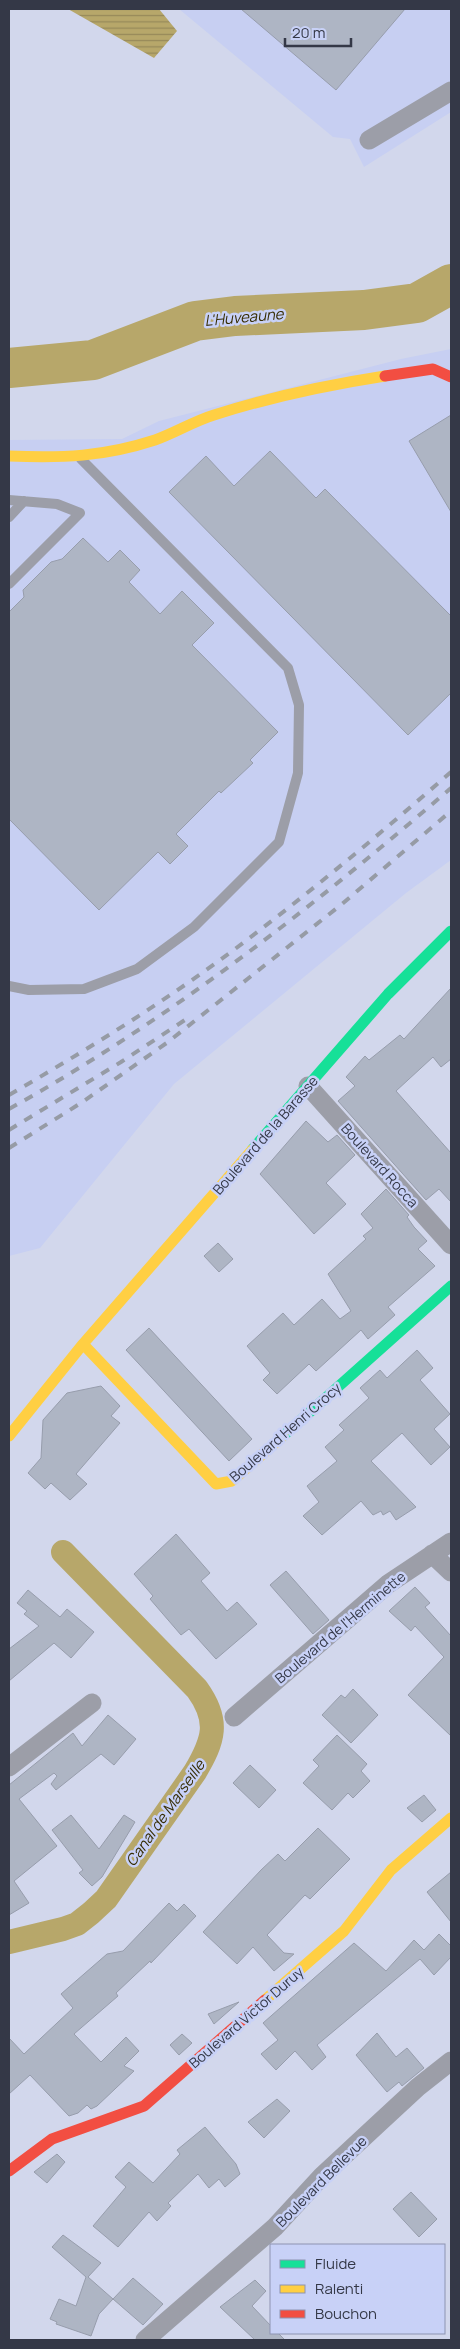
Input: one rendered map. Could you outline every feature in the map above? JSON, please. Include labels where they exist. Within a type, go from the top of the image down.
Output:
[{"type":"street","points":[[369,140],[451,91]]},
{"type":"street","points":[[9,456],[78,456],[114,452],[157,439],[213,415],[323,386],[433,368],[451,377]]},
{"type":"street","name":"Boulevard de la Barasse","points":[[9,1436],[83,1344],[388,994],[451,931]]},
{"type":"street","name":"Boulevard Rocca","points":[[308,1086],[451,1245]]},
{"type":"street","name":"Boulevard Henri Crocy","points":[[83,1344],[216,1484],[232,1481],[451,1286]]},
{"type":"street","name":"Boulevard de la Barasse","points":[[47,1369],[83,1344]]},
{"type":"street","name":"Boulevard de l'Herminette","points":[[234,1717],[388,1584],[451,1542]]},
{"type":"street","points":[[432,1554],[451,1572]]},
{"type":"street","points":[[9,1767],[92,1703]]},
{"type":"street","name":"Boulevard Victor Duruy","points":[[9,2171],[52,2139],[144,2106],[344,1931],[391,1870],[451,1818]]},
{"type":"street","name":"Boulevard Bellevue","points":[[145,2340],[275,2227],[322,2176],[418,2087],[451,2061]]},
{"type":"lane","points":[[433,368],[445,363]]},
{"type":"lane","points":[[9,986],[29,990],[84,989],[137,969],[194,927],[279,842],[298,773],[299,705],[288,668],[78,456]]},
{"type":"lane","points":[[9,500],[57,504],[80,513],[9,584]]},
{"type":"lane","points":[[9,517],[24,501]]},
{"type":"shaded area","points":[[68,9],[159,9],[177,31],[154,58]]},
{"type":"shaded area","points":[[179,9],[451,9],[451,112],[364,167],[350,139],[333,137]]},
{"type":"shaded area","points":[[451,349],[451,860],[406,893],[174,1084],[40,1248],[9,1256],[9,440],[122,439],[159,421],[401,359]]},
{"type":"building","points":[[241,9],[405,9],[336,90]]},
{"type":"building","points":[[451,415],[451,512],[409,441]]},
{"type":"building","points":[[270,451],[316,498],[325,489],[451,616],[451,693],[408,735],[169,492],[206,456],[234,486]]},
{"type":"building","points":[[83,538],[108,562],[120,550],[140,570],[129,582],[160,614],[182,591],[214,623],[192,645],[278,732],[250,760],[253,763],[221,793],[219,791],[176,834],[188,846],[170,864],[158,852],[99,910],[9,819],[9,612],[24,597],[23,590],[51,562],[62,559]]},
{"type":"building","points":[[451,988],[451,1059],[441,1067],[433,1057],[396,1091],[451,1153],[451,1202],[439,1189],[426,1200],[338,1101],[355,1086],[346,1077],[365,1056],[369,1060],[400,1035],[404,1039]]},
{"type":"building","points":[[306,1121],[328,1142],[337,1135],[355,1155],[326,1183],[346,1204],[314,1234],[260,1174]]},
{"type":"building","points":[[386,1189],[409,1215],[407,1217],[427,1241],[418,1249],[435,1266],[388,1307],[395,1315],[368,1339],[361,1330],[316,1371],[309,1364],[277,1394],[263,1380],[270,1373],[247,1346],[283,1313],[294,1325],[322,1299],[340,1319],[351,1311],[328,1274],[366,1239],[363,1236],[373,1228],[361,1214]]},
{"type":"building","points":[[218,1243],[233,1259],[219,1272],[204,1256]]},
{"type":"building","points":[[149,1328],[252,1439],[229,1461],[126,1350]]},
{"type":"building","points":[[417,1350],[433,1368],[420,1380],[450,1414],[434,1429],[450,1447],[431,1465],[402,1433],[371,1461],[416,1507],[396,1520],[390,1511],[383,1515],[381,1511],[373,1515],[361,1501],[322,1535],[303,1516],[319,1502],[307,1486],[337,1461],[325,1447],[344,1430],[339,1425],[369,1398],[360,1388],[380,1370],[387,1378]]},
{"type":"building","points":[[101,1386],[120,1406],[111,1416],[120,1423],[76,1474],[87,1484],[70,1500],[51,1483],[45,1489],[28,1473],[41,1458],[43,1420],[67,1393]]},
{"type":"building","points":[[176,1534],[210,1573],[201,1581],[227,1611],[237,1602],[257,1624],[216,1659],[189,1629],[181,1635],[150,1599],[153,1596],[134,1574]]},
{"type":"building","points":[[286,1571],[329,1620],[313,1634],[270,1585]]},
{"type":"building","points":[[415,1587],[430,1603],[425,1607],[451,1636],[451,1736],[408,1695],[444,1657],[415,1626],[411,1631],[389,1611]]},
{"type":"building","points":[[28,1590],[60,1617],[67,1609],[94,1632],[71,1658],[54,1643],[9,1681],[9,1649],[39,1626],[24,1614],[27,1611],[17,1603]]},
{"type":"building","points":[[353,1689],[378,1715],[351,1743],[322,1715],[341,1695],[345,1698]]},
{"type":"building","points":[[108,1715],[136,1739],[114,1765],[101,1754],[56,1790],[51,1784],[57,1776],[54,1773],[19,1799],[57,1846],[14,1881],[29,1903],[9,1915],[9,1785],[73,1733],[82,1746]]},
{"type":"building","points":[[337,1735],[367,1764],[361,1771],[370,1781],[353,1798],[348,1793],[332,1810],[303,1783],[319,1766],[313,1760]]},
{"type":"building","points":[[250,1765],[276,1790],[259,1808],[233,1783]]},
{"type":"building","points":[[424,1795],[436,1810],[422,1822],[407,1808]]},
{"type":"building","points":[[71,1815],[99,1849],[124,1815],[135,1822],[102,1877],[92,1886],[79,1873],[83,1870],[52,1830]]},
{"type":"building","points":[[318,1828],[350,1859],[310,1899],[305,1895],[267,1935],[284,1953],[294,1954],[274,1971],[253,1947],[237,1964],[203,1932],[278,1854],[285,1861]]},
{"type":"building","points":[[451,1872],[451,1922],[427,1892]]},
{"type":"building","points":[[169,1903],[177,1911],[184,1904],[196,1916],[151,1963],[150,1961],[116,1993],[118,1996],[74,2034],[101,2062],[126,2037],[139,2051],[124,2066],[134,2071],[97,2106],[91,2109],[87,2105],[78,2113],[69,2116],[30,2075],[9,2094],[9,2038],[24,2054],[73,2008],[61,1994],[107,1954],[123,1951]]},
{"type":"building","points":[[439,1934],[451,1946],[451,1957],[434,1975],[420,1959],[317,2045],[326,2057],[312,2070],[295,2051],[276,2070],[261,2054],[278,2040],[263,2023],[354,1943],[386,1971],[414,1940],[424,1950]]},
{"type":"building","points":[[239,2002],[214,2024],[208,2014]]},
{"type":"building","points":[[377,2033],[396,2057],[407,2048],[424,2068],[402,2086],[399,2082],[387,2092],[356,2055]]},
{"type":"building","points":[[182,2034],[192,2043],[179,2055],[170,2045]]},
{"type":"building","points":[[277,2099],[290,2111],[264,2138],[248,2122]]},
{"type":"building","points":[[205,2127],[236,2164],[240,2174],[225,2187],[219,2179],[209,2188],[198,2174],[168,2203],[171,2206],[157,2221],[149,2212],[118,2247],[93,2226],[126,2187],[115,2177],[129,2162],[153,2183],[180,2154],[177,2150]]},
{"type":"building","points":[[57,2154],[65,2162],[47,2183],[34,2172]]},
{"type":"building","points":[[411,2192],[437,2219],[419,2237],[393,2209]]},
{"type":"building","points":[[63,2235],[101,2263],[88,2277],[113,2299],[99,2314],[91,2336],[56,2324],[57,2322],[50,2319],[59,2299],[76,2306],[86,2277],[52,2247]]},
{"type":"building","points":[[133,2278],[163,2304],[143,2325],[113,2299]]},
{"type":"building","points":[[255,2280],[266,2291],[252,2306],[270,2325],[270,2334],[279,2334],[285,2340],[255,2340],[220,2307]]},
{"type":"waterway","name":"L'Huveaune","points":[[9,368],[93,360],[195,321],[235,316],[364,310],[417,303],[451,284]]},
{"type":"waterway","name":"Canal de Marseille","points":[[9,1942],[77,1924],[106,1899],[195,1772],[207,1750],[212,1730],[209,1711],[197,1689],[63,1552]]},
{"type":"railway","points":[[9,1095],[122,1026],[231,952],[343,864],[451,772]]},
{"type":"railway","points":[[9,1109],[68,1075],[183,1000],[293,918],[451,788]]},
{"type":"railway","points":[[9,1148],[81,1103],[168,1042],[342,904],[451,811]]},
{"type":"railway","points":[[9,1130],[121,1062],[188,1018]]},
{"type":"traffic: fast","points":[[252,1150],[388,994],[451,931]]},
{"type":"traffic: fast","points":[[283,1436],[451,1286]]},
{"type":"traffic: slow","points":[[9,456],[47,457],[83,455],[118,450],[155,440],[207,418],[277,397],[385,376]]},
{"type":"traffic: slow","points":[[9,1436],[83,1344],[252,1150]]},
{"type":"traffic: slow","points":[[83,1344],[216,1484],[232,1481],[283,1436]]},
{"type":"traffic: slow","points":[[265,2000],[344,1931],[391,1870],[451,1818]]},
{"type":"traffic: jam","points":[[385,376],[433,369],[451,377]]},
{"type":"traffic: jam","points":[[9,2171],[52,2139],[144,2106],[265,2000]]}]
